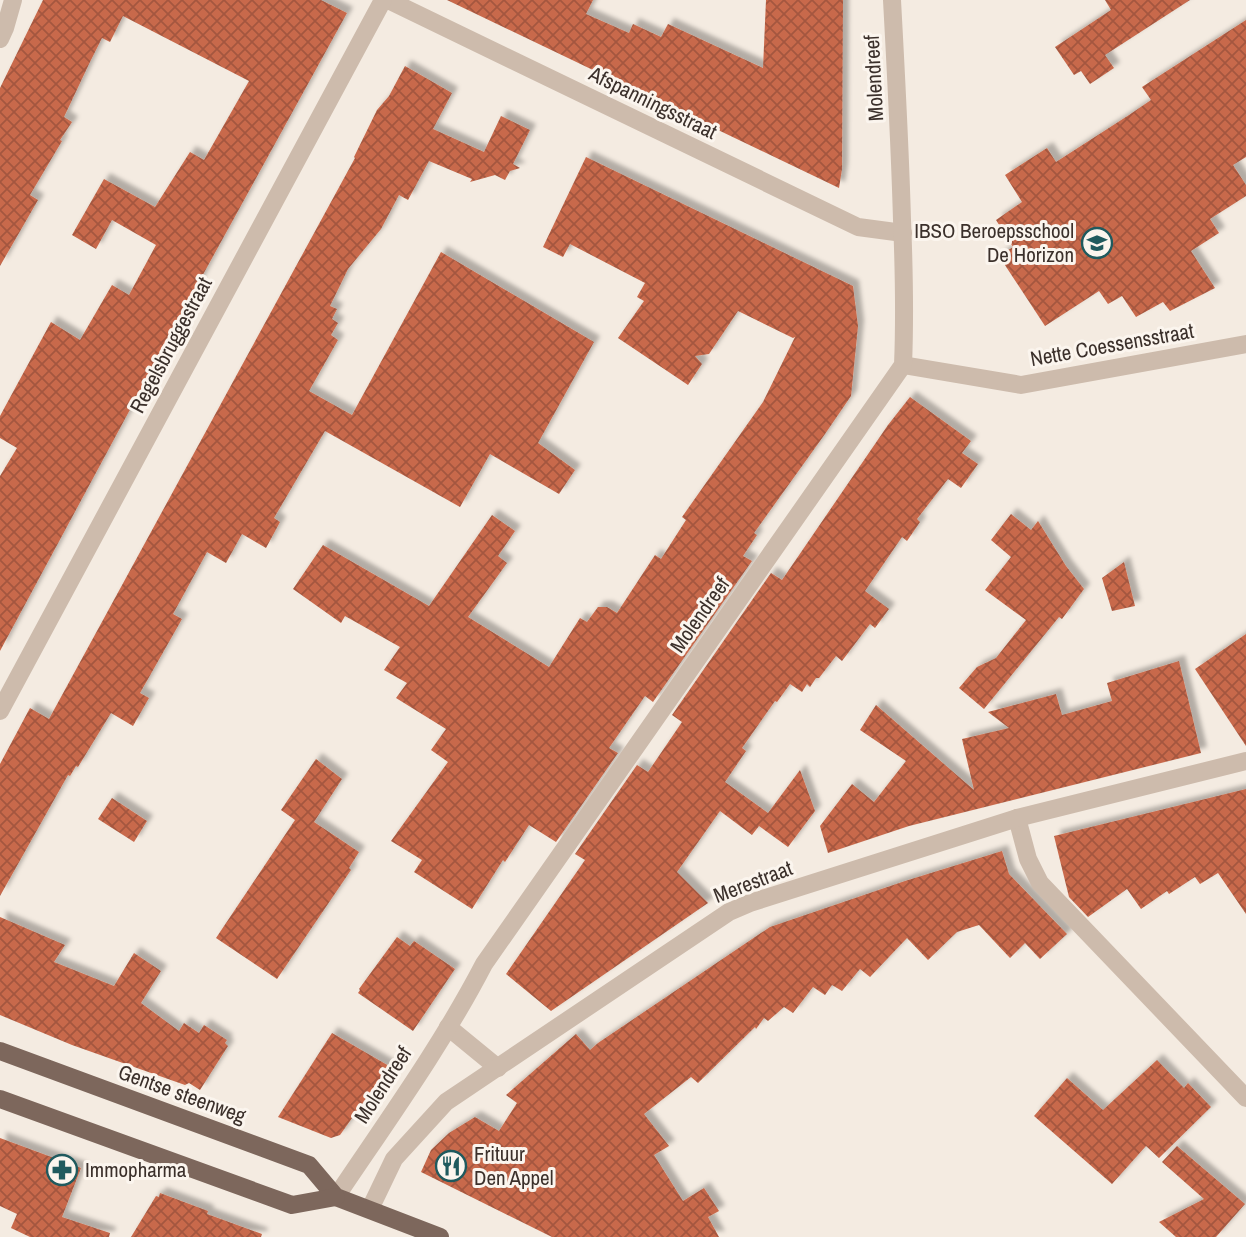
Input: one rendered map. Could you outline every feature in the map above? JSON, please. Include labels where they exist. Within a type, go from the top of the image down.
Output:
[{"type":"main road","name":"Gentse steenweg","points":[[0,1051],[309,1165],[335,1196],[430,1235]]},
{"type":"main road","points":[[0,1099],[292,1205],[335,1196]]},
{"type":"street","points":[[0,39],[13,0]]},
{"type":"street","name":"Afspanningsstraat","points":[[385,0],[858,227],[902,233]]},
{"type":"street","name":"Regelsbruggestraat","points":[[0,711],[385,0]]},
{"type":"street","name":"Molendreef","points":[[335,1196],[467,998],[484,964],[903,365],[905,326],[892,0]]},
{"type":"street","name":"Nette Coessensstraat","points":[[903,365],[1021,385],[1246,344]]},
{"type":"street","name":"Merestraat","points":[[370,1209],[394,1159],[446,1102],[729,912],[1017,818],[1246,761]]},
{"type":"street","points":[[1017,818],[1028,859],[1040,883],[1246,1098]]},
{"type":"street","points":[[448,1027],[498,1068]]},
{"type":"building","points":[[43,0],[321,0],[347,13],[0,651],[0,476],[17,448],[0,438],[0,416],[51,322],[80,340],[112,285],[129,295],[156,245],[112,220],[96,249],[72,235],[104,179],[155,207],[190,152],[204,160],[249,81],[123,16],[110,42],[102,38],[89,64],[64,117],[72,122],[30,195],[38,200],[0,266],[0,88]]},
{"type":"building","points":[[447,0],[593,0],[586,14],[629,33],[633,24],[661,37],[668,24],[763,68],[766,0],[843,0],[842,169],[839,188]]},
{"type":"building","points":[[1105,0],[1190,0],[1105,55],[1114,68],[1090,84],[1081,71],[1074,75],[1055,47],[1111,10]]},
{"type":"building","points":[[1246,20],[1246,157],[1233,165],[1246,185],[1246,196],[1210,219],[1219,233],[1191,251],[1215,288],[1170,311],[1163,302],[1136,317],[1122,296],[1108,304],[1099,291],[1045,326],[999,256],[1013,247],[996,220],[1022,202],[1005,175],[1047,148],[1056,162],[1151,100],[1142,87]]},
{"type":"building","points":[[405,66],[452,93],[433,129],[484,152],[501,116],[530,130],[513,164],[520,168],[510,171],[505,180],[495,175],[470,182],[472,179],[429,161],[408,200],[399,195],[381,229],[348,269],[330,306],[337,309],[332,319],[338,323],[331,335],[338,340],[309,391],[352,415],[441,252],[594,342],[538,443],[575,470],[559,494],[490,454],[460,507],[325,431],[274,518],[280,522],[266,548],[242,534],[226,563],[207,552],[173,614],[182,619],[140,693],[149,698],[133,726],[111,713],[78,767],[68,775],[0,896],[0,764],[30,708],[49,719],[355,158],[377,110],[389,96]]},
{"type":"building","points":[[586,157],[853,286],[858,326],[851,396],[754,533],[757,535],[743,556],[752,561],[653,702],[645,696],[609,748],[618,753],[556,842],[529,825],[472,909],[414,872],[422,860],[391,841],[448,762],[431,750],[446,729],[396,698],[407,683],[384,670],[400,647],[345,616],[341,623],[293,589],[323,545],[429,606],[492,515],[515,531],[498,556],[507,563],[468,617],[549,667],[580,618],[587,622],[598,607],[607,607],[617,613],[655,555],[661,559],[686,520],[682,517],[763,402],[795,337],[738,311],[709,354],[695,356],[702,364],[688,385],[618,338],[644,301],[637,297],[645,283],[570,244],[563,257],[543,247]]},
{"type":"building","points":[[910,397],[971,441],[962,453],[978,464],[961,488],[948,479],[917,519],[920,522],[907,541],[902,537],[865,591],[889,609],[875,628],[870,624],[842,661],[836,656],[810,687],[807,684],[802,692],[790,684],[742,748],[746,751],[725,782],[768,813],[800,770],[815,811],[788,847],[759,826],[752,835],[720,811],[677,872],[708,903],[551,1011],[506,974],[585,860],[575,854],[637,765],[648,772],[682,722],[672,715],[771,573],[782,580]]},
{"type":"building","points":[[1011,514],[1031,530],[1038,521],[1084,589],[1062,619],[1059,617],[984,709],[959,688],[977,667],[996,658],[1026,620],[985,590],[1011,557],[991,540]]},
{"type":"building","points":[[1124,562],[1135,606],[1112,611],[1102,578]]},
{"type":"building","points":[[1246,634],[1246,746],[1195,669]]},
{"type":"building","points":[[1179,661],[1201,753],[909,826],[828,853],[820,826],[852,784],[874,802],[906,761],[860,730],[876,705],[974,790],[962,739],[1009,728],[988,712],[1056,694],[1062,715],[1112,701],[1107,683]]},
{"type":"building","points":[[316,759],[342,779],[314,822],[359,852],[349,868],[351,870],[277,979],[216,938],[295,820],[281,810]]},
{"type":"building","points":[[1246,789],[1246,914],[1218,873],[1200,884],[1195,877],[1169,894],[1167,891],[1141,909],[1127,889],[1088,917],[1069,897],[1054,836]]},
{"type":"building","points":[[112,798],[147,821],[134,842],[98,819]]},
{"type":"building","points":[[1002,851],[1009,874],[1067,934],[1040,959],[1025,943],[1010,958],[979,925],[957,932],[928,960],[907,938],[870,977],[860,969],[842,991],[832,985],[825,995],[813,987],[793,1013],[784,1007],[768,1021],[764,1018],[756,1029],[755,1027],[698,1083],[691,1077],[644,1114],[669,1146],[654,1155],[683,1201],[704,1188],[719,1211],[708,1217],[719,1237],[552,1237],[421,1172],[431,1150],[449,1133],[475,1117],[499,1131],[517,1103],[506,1095],[576,1034],[590,1050],[770,927]]},
{"type":"building","points":[[0,917],[65,945],[54,962],[114,986],[134,953],[161,971],[141,1003],[179,1031],[184,1023],[199,1033],[204,1025],[227,1040],[225,1043],[228,1046],[200,1090],[189,1083],[185,1085],[72,1045],[0,1015]]},
{"type":"building","points":[[397,937],[410,946],[414,941],[455,969],[413,1031],[358,993]]},
{"type":"building","points":[[332,1033],[389,1066],[340,1135],[331,1138],[278,1117]]},
{"type":"building","points":[[1157,1060],[1184,1088],[1188,1083],[1211,1107],[1159,1158],[1146,1146],[1112,1184],[1034,1116],[1067,1078],[1103,1110]]},
{"type":"building","points":[[0,1138],[81,1168],[62,1217],[110,1233],[109,1237],[30,1237],[11,1228],[17,1214],[0,1206]]},
{"type":"building","points":[[1177,1146],[1245,1204],[1216,1237],[1176,1237],[1159,1222],[1204,1199],[1162,1162]]},
{"type":"building","points":[[160,1193],[262,1234],[261,1237],[131,1237]]},
{"type":"place","name":"IBSO Beroepsschool De Horizon","points":[[1097,243]]},
{"type":"place","name":"Frituur Den Appel","points":[[451,1166]]},
{"type":"place","name":"Immopharma","points":[[62,1170]]}]
